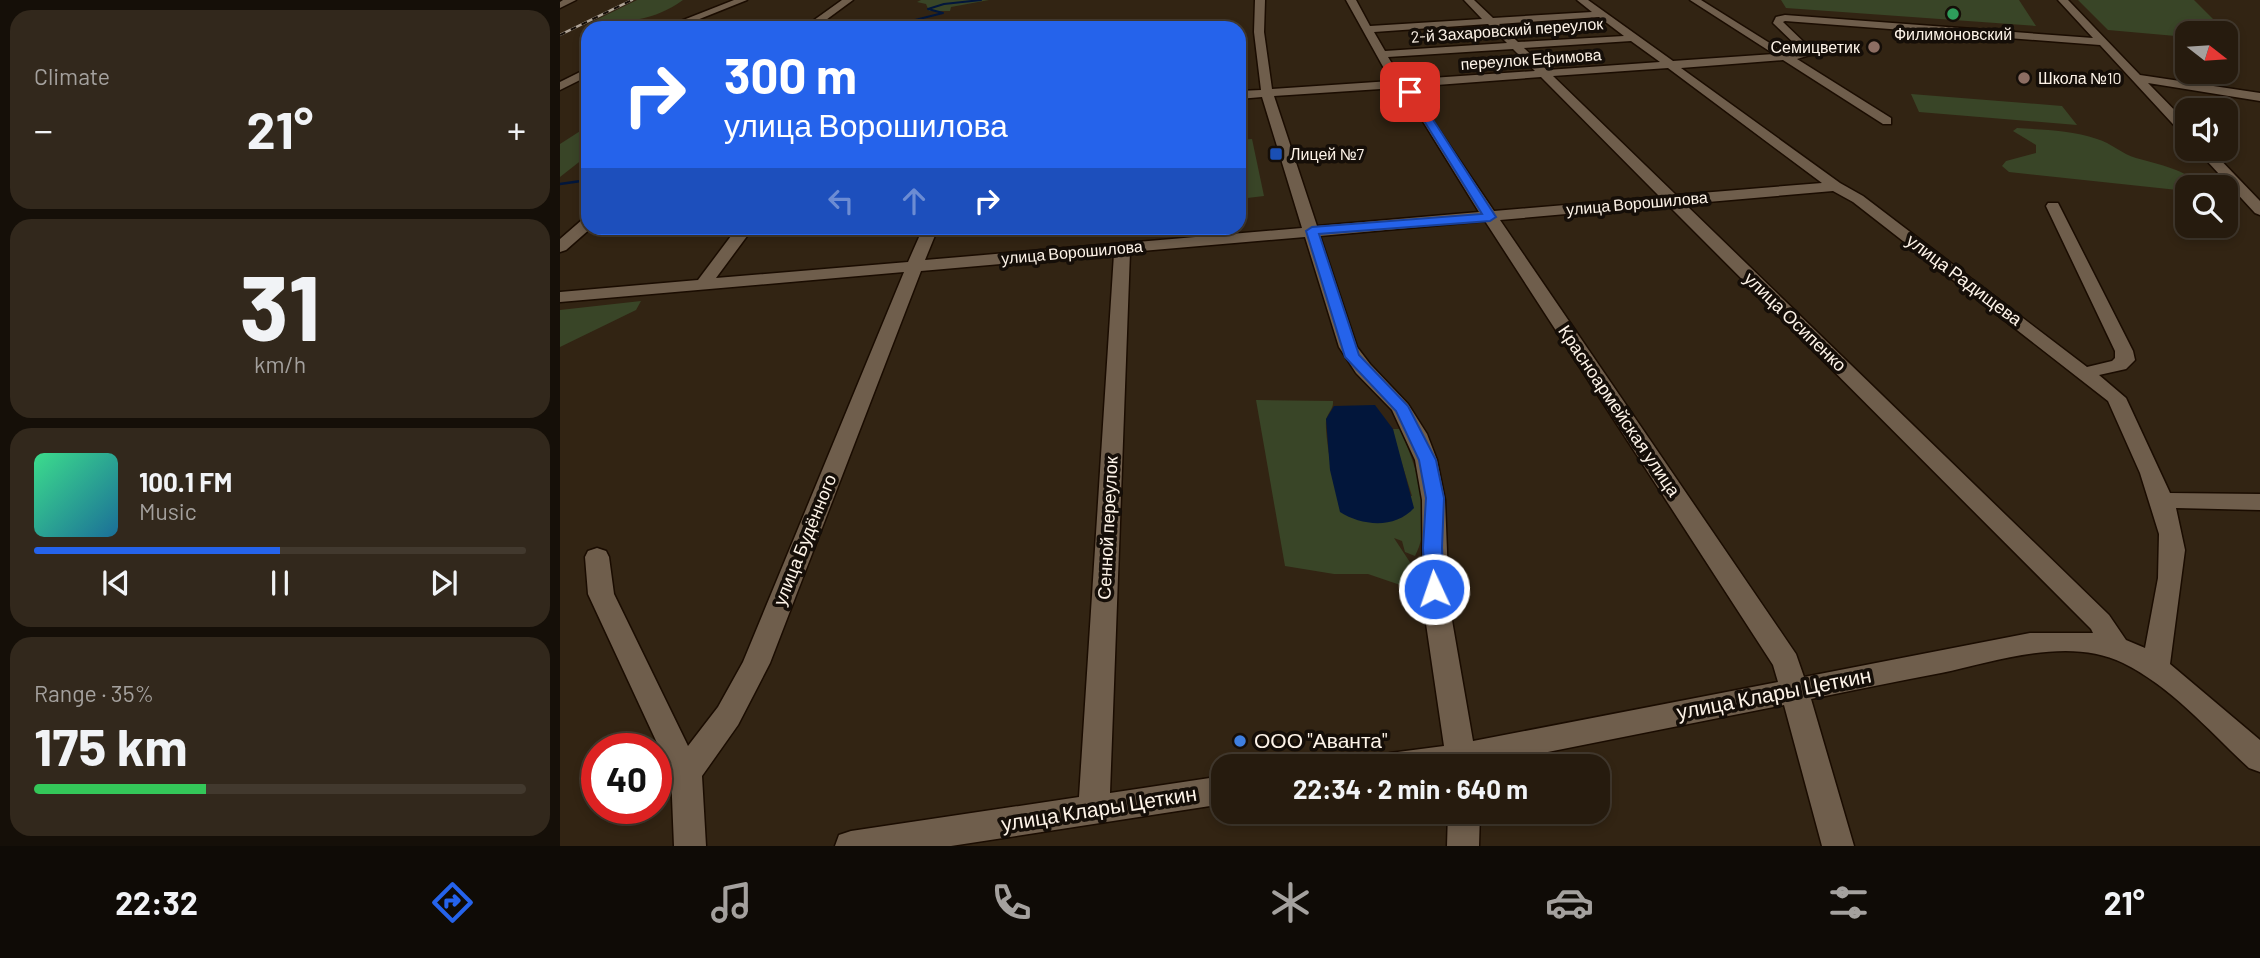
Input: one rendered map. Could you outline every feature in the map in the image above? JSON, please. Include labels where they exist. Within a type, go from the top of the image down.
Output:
[{"type":"street","points":[[560,5],[571,0]]},
{"type":"street","points":[[686,21],[742,0]]},
{"type":"street","points":[[818,21],[848,0]]},
{"type":"street","points":[[1260,0],[1259,32],[1267,93],[1353,357],[1403,410],[1427,460],[1435,498],[1432,548],[1436,603],[1459,754]]},
{"type":"street","name":"улица Радищева","points":[[1582,0],[1835,186],[1858,199],[2116,398],[2131,425],[2161,500],[2173,548],[2155,668]]},
{"type":"street","points":[[1695,0],[1887,121]]},
{"type":"street","points":[[2063,0],[2175,118]]},
{"type":"street","points":[[1363,14],[1477,11],[1602,14]]},
{"type":"street","name":"улица Осипенко","points":[[1477,11],[2100,622],[2116,648]]},
{"type":"street","name":"Красноармейская улица","points":[[1363,14],[1398,84],[1410,92],[1786,662],[1838,846]]},
{"type":"street","points":[[1784,58],[1799,57],[1806,53],[1807,49],[1778,23],[1779,19],[1785,18],[2104,42]]},
{"type":"street","name":"2-й Захаровский переулок","points":[[1383,54],[1634,38]]},
{"type":"street","name":"переулок Ефимова","points":[[1246,94],[1784,58]]},
{"type":"street","points":[[560,87],[581,75]]},
{"type":"street","points":[[2137,78],[2260,97]]},
{"type":"street","points":[[2214,161],[2260,210]]},
{"type":"street","name":"улица Ворошилова","points":[[560,297],[1835,186]]},
{"type":"street","points":[[2053,206],[2124,351],[2125,360],[2119,365],[2085,373]]},
{"type":"street","points":[[560,247],[581,228]]},
{"type":"street","points":[[704,283],[740,235]]},
{"type":"street","name":"улица Будённого","points":[[686,773],[729,716],[756,663],[927,235]]},
{"type":"street","name":"Сенной переулок","points":[[1094,809],[1122,248]]},
{"type":"street","points":[[2161,500],[2260,502]]},
{"type":"street","points":[[597,557],[601,594],[686,773],[690,846]]},
{"type":"street","name":"улица Клары Цеткин","points":[[1497,754],[1794,689],[2030,644],[2075,642],[2116,648],[2155,668],[2260,759]]},
{"type":"street","name":"улица Клары Цеткин","points":[[850,846],[938,835],[1211,792]]},
{"type":"street","points":[[1464,824],[1464,846]]},
{"type":"green space","points":[[637,0],[683,0],[640,19],[594,21]]},
{"type":"green space","points":[[989,0],[951,7],[950,11],[929,11],[926,4],[917,2]]},
{"type":"green space","name":"Филимоновский","points":[[1781,0],[2019,0],[2036,26],[1786,8]]},
{"type":"green space","points":[[2078,0],[2194,0],[2215,21],[2175,21],[2175,36],[2108,30]]},
{"type":"green space","points":[[1911,94],[2062,106],[2077,125],[1919,112]]},
{"type":"green space","points":[[2017,128],[2087,136],[2131,156],[2185,175],[2175,175],[2175,190],[2009,172],[2002,166],[2006,161],[2036,153],[2036,145],[2013,131]]},
{"type":"green space","points":[[581,130],[581,160],[560,177],[560,144]]},
{"type":"green space","points":[[1246,139],[1252,139],[1264,196],[1246,198]]},
{"type":"green space","points":[[641,301],[636,310],[560,347],[560,310]]},
{"type":"green space","points":[[1256,400],[1333,401],[1326,427],[1335,482],[1412,496],[1394,438],[1393,429],[1400,429],[1417,475],[1423,525],[1415,556],[1405,552],[1402,541],[1394,538],[1421,579],[1415,590],[1368,574],[1334,574],[1285,566]]},
{"type":"water","points":[[1375,405],[1393,429],[1414,508],[1398,519],[1378,523],[1358,520],[1340,512],[1330,470],[1326,419],[1334,406]]},
{"type":"waterway","points":[[911,21],[943,13],[928,9],[944,4],[981,0]]},
{"type":"waterway","points":[[560,184],[581,181]]},
{"type":"railway","points":[[589,21],[632,0]]},
{"type":"railway","points":[[560,35],[581,25]]},
{"type":"place","name":"Филимоновский","points":[[1953,14]]},
{"type":"place","name":"Семицветик","points":[[1874,47]]},
{"type":"place","name":"Школа №10","points":[[2024,78]]},
{"type":"place","name":"Лицей №7","points":[[1276,154]]},
{"type":"place","name":"ООО \"Аванта\"","points":[[1240,741]]},
{"type":"route","points":[[1410,92],[1490,217],[1312,231],[1353,357],[1403,410],[1427,460],[1435,498],[1432,548],[1434,589]]}]
